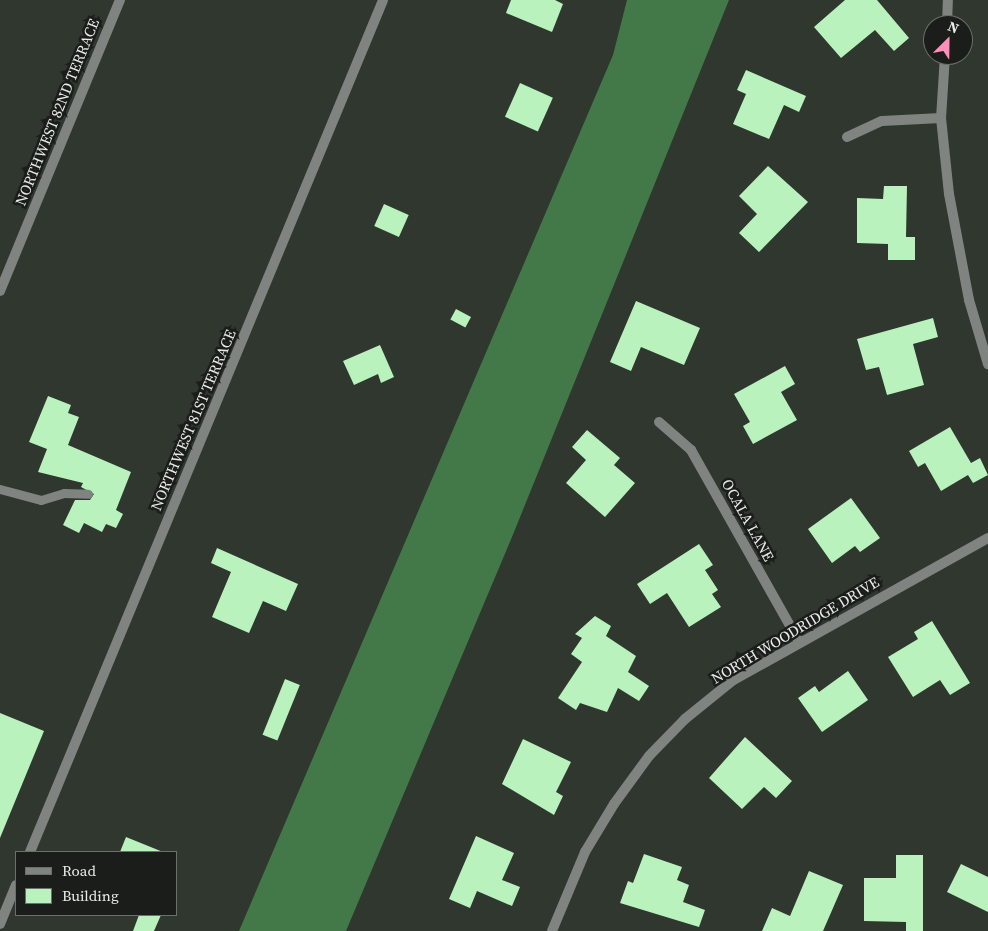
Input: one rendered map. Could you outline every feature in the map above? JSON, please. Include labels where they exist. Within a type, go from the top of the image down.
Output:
[{"type":"street","name":"NORTHWEST 82ND TERRACE","points":[[0,291],[120,0]]},
{"type":"street","name":"NORTHWEST 81ST TERRACE","points":[[30,851],[383,0]]},
{"type":"street","points":[[947,15],[948,0]]},
{"type":"street","points":[[944,65],[941,118],[949,194],[969,300],[988,364]]},
{"type":"street","points":[[848,137],[882,121],[941,118]]},
{"type":"street","name":"OCALA LANE","points":[[659,422],[691,450],[798,642]]},
{"type":"street","name":"NORTH WOODRIDGE DRIVE","points":[[552,931],[585,852],[648,756],[685,719],[732,681],[798,642],[988,538]]},
{"type":"street","points":[[0,924],[15,887]]},
{"type":"lane","points":[[0,490],[41,500],[64,493],[88,494]]},
{"type":"green space","points":[[627,0],[729,0],[512,537],[346,931],[239,931],[613,55]]},
{"type":"building","points":[[511,0],[555,0],[563,4],[552,32],[506,13]]},
{"type":"building","points":[[845,0],[877,0],[909,38],[894,51],[875,30],[841,58],[814,27]]},
{"type":"building","points":[[746,70],[806,96],[799,112],[784,105],[769,139],[733,124],[746,94],[737,90]]},
{"type":"building","points":[[520,83],[553,98],[538,131],[505,117]]},
{"type":"building","points":[[768,166],[808,202],[759,252],[739,233],[757,214],[739,196]]},
{"type":"building","points":[[884,186],[907,186],[906,237],[915,237],[915,260],[888,260],[888,244],[857,243],[857,198],[883,199]]},
{"type":"building","points":[[384,204],[409,215],[399,237],[374,226]]},
{"type":"building","points":[[636,301],[700,328],[684,365],[641,347],[631,371],[610,362]]},
{"type":"building","points":[[456,309],[471,317],[465,328],[450,320]]},
{"type":"building","points":[[933,318],[938,337],[913,344],[924,385],[887,395],[879,367],[866,370],[857,339]]},
{"type":"building","points":[[380,345],[394,377],[381,383],[378,374],[354,385],[343,361]]},
{"type":"building","points":[[785,366],[795,384],[781,392],[797,420],[753,444],[743,426],[750,422],[734,394]]},
{"type":"building","points":[[48,396],[71,405],[68,413],[79,417],[68,445],[131,472],[116,510],[123,514],[116,528],[106,524],[102,532],[84,523],[79,533],[63,525],[75,500],[90,500],[94,494],[81,487],[83,483],[38,472],[47,449],[29,442]]},
{"type":"building","points":[[950,427],[971,463],[980,458],[988,475],[973,483],[968,475],[941,491],[925,463],[918,467],[909,451]]},
{"type":"building","points":[[587,430],[620,458],[614,465],[635,483],[605,517],[566,483],[586,460],[572,447]]},
{"type":"building","points":[[851,498],[880,538],[860,552],[855,546],[832,563],[808,529]]},
{"type":"building","points":[[699,544],[713,565],[705,570],[718,590],[712,594],[721,607],[689,627],[667,593],[650,604],[637,584]]},
{"type":"building","points":[[217,548],[298,584],[286,611],[263,601],[249,633],[212,617],[231,572],[211,563]]},
{"type":"building","points":[[595,616],[611,626],[606,636],[636,656],[628,672],[649,686],[639,701],[618,688],[607,712],[580,703],[576,710],[558,698],[582,662],[571,654],[582,638],[575,634]]},
{"type":"building","points":[[932,621],[970,683],[950,695],[940,680],[913,697],[888,657],[918,639],[914,632]]},
{"type":"building","points":[[848,671],[868,700],[822,732],[798,698],[815,686],[819,692]]},
{"type":"building","points":[[285,679],[300,685],[277,741],[263,735]]},
{"type":"building","points":[[0,713],[44,731],[0,838]]},
{"type":"building","points":[[745,737],[792,781],[776,798],[764,787],[742,809],[709,778]]},
{"type":"building","points":[[523,739],[571,762],[556,792],[563,796],[554,815],[502,784]]},
{"type":"building","points":[[476,836],[514,853],[502,880],[520,887],[512,906],[477,891],[470,908],[449,899]]},
{"type":"building","points":[[126,837],[161,851],[120,851]]},
{"type":"building","points":[[644,854],[682,867],[677,880],[689,885],[683,902],[705,910],[699,927],[620,903],[628,881],[633,883]]},
{"type":"building","points":[[896,855],[923,855],[923,931],[906,931],[906,922],[864,921],[864,878],[896,878]]},
{"type":"building","points":[[961,864],[988,877],[988,912],[947,892]]},
{"type":"building","points":[[809,871],[843,885],[823,931],[762,931],[772,908],[790,916]]},
{"type":"building","points":[[139,916],[161,916],[154,931],[133,931]]}]
